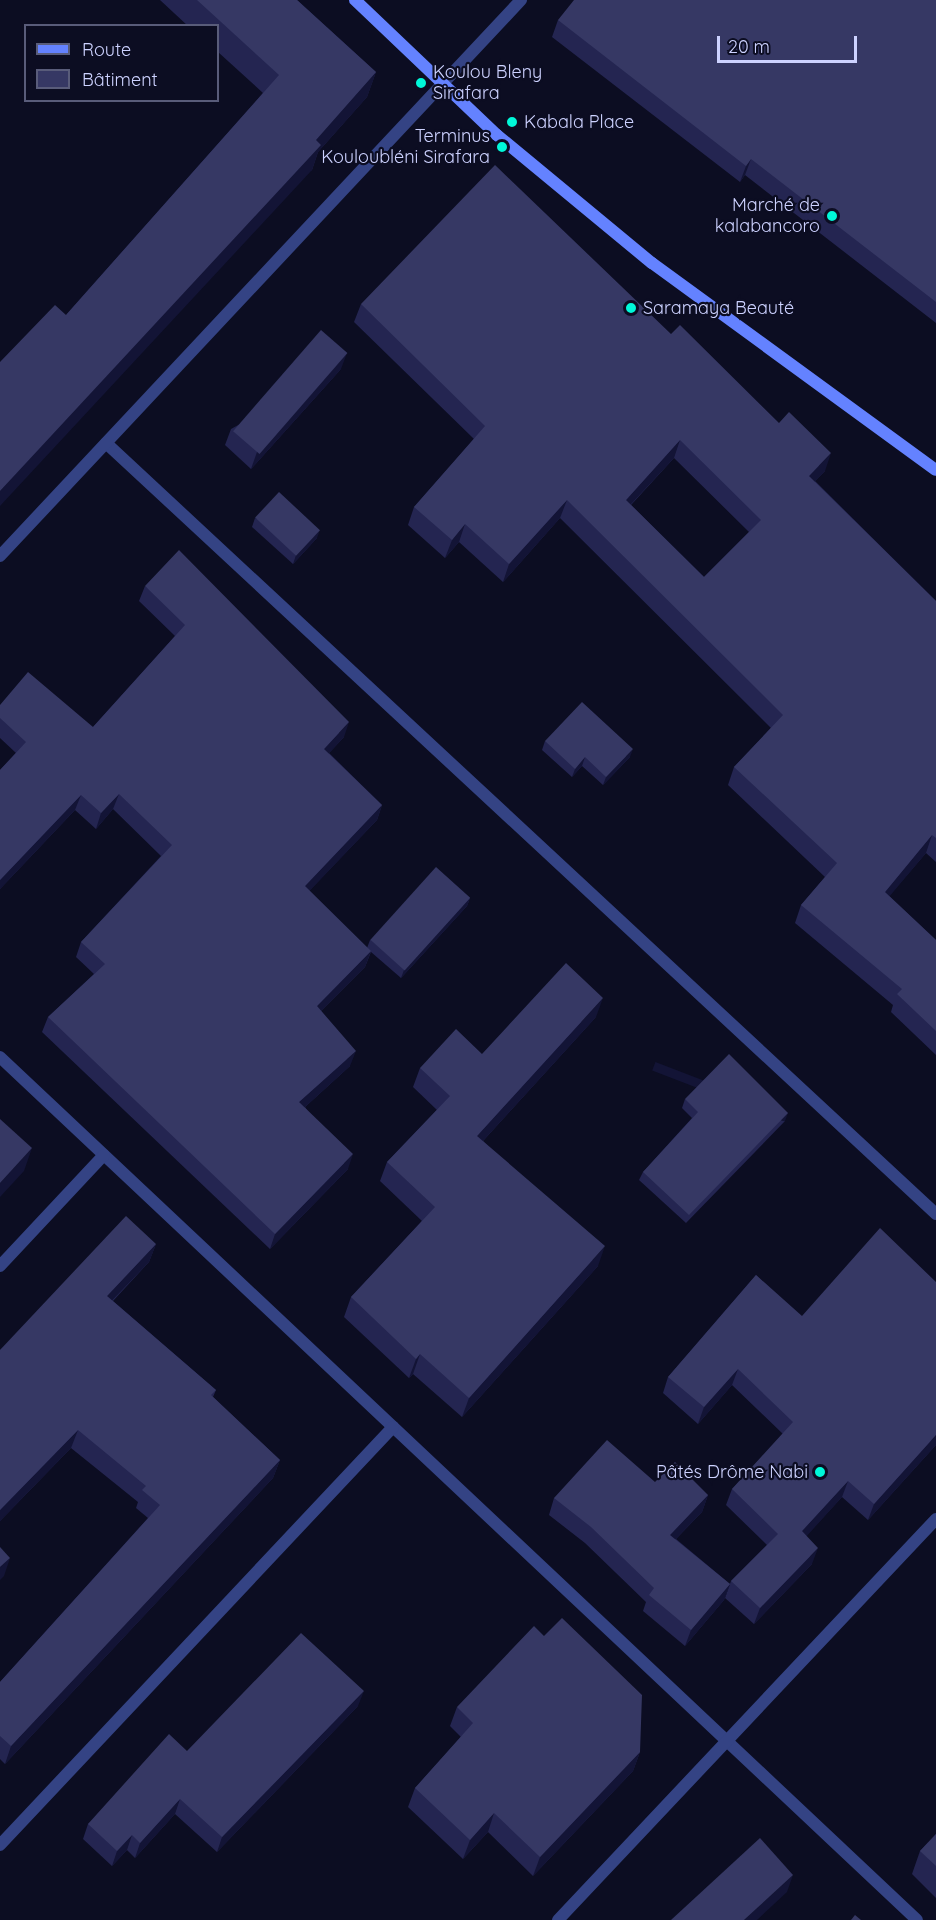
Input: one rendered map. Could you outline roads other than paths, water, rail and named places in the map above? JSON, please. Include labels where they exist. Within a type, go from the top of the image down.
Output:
[{"type":"main road","points":[[355,0],[497,135],[652,263],[936,470]]},
{"type":"street","points":[[0,556],[521,0]]},
{"type":"street","points":[[106,443],[936,1214]]},
{"type":"street","points":[[0,1058],[916,1920]]},
{"type":"street","points":[[0,1266],[104,1155]]},
{"type":"street","points":[[0,1845],[393,1427]]},
{"type":"street","points":[[558,1920],[936,1519]]},
{"type":"place","name":"Koulou Bleny Sirafara","points":[[421,83]]},
{"type":"place","name":"Kabala Place","points":[[512,122]]},
{"type":"place","name":"Terminus Kouloubléni Sirafara","points":[[502,147]]},
{"type":"place","name":"Marché de kalabancoro","points":[[832,216]]},
{"type":"place","name":"Saramaya Beauté","points":[[631,308]]},
{"type":"place","name":"Pâtés Drôme Nabi","points":[[820,1472]]}]
